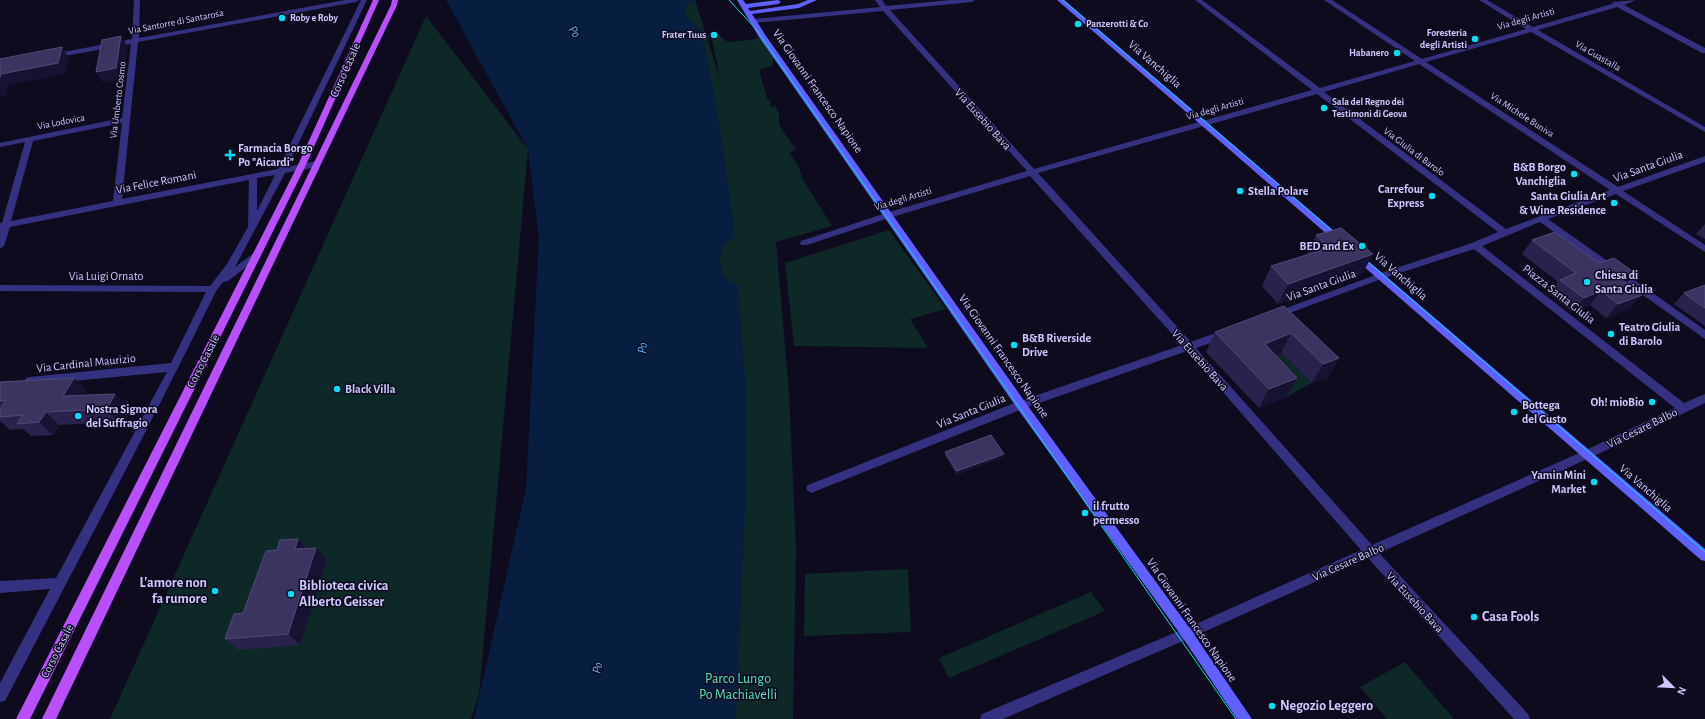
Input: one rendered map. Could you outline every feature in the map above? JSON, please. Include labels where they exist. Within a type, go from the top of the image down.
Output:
[{"type":"main road","name":"Corso Casale","points":[[23,719],[301,166],[376,0]]},
{"type":"main road","name":"Corso Casale","points":[[49,719],[395,0]]},
{"type":"street","name":"Via Umberto Cosmo","points":[[117,202],[135,40],[137,0]]},
{"type":"street","name":"Via Santorre di Santarosa","points":[[45,57],[356,0]]},
{"type":"street","name":"Corso Casale","points":[[0,696],[174,367],[212,289],[231,266],[252,228],[282,170],[364,0]]},
{"type":"street","points":[[742,3],[798,0]]},
{"type":"street","points":[[802,0],[818,0]]},
{"type":"street","points":[[751,17],[799,6],[814,0]]},
{"type":"street","name":"Via Eusebio Bava","points":[[878,0],[1030,172],[1189,346],[1370,552],[1523,719]]},
{"type":"street","points":[[751,17],[886,9],[972,0]]},
{"type":"street","name":"Via Vanchiglia","points":[[1060,0],[1705,556]]},
{"type":"street","name":"Via Giulia di Barolo","points":[[1198,0],[1504,232]]},
{"type":"street","name":"Via Michele Buniva","points":[[1327,0],[1705,249]]},
{"type":"street","name":"Via Guastalla","points":[[1482,0],[1705,130]]},
{"type":"street","points":[[1609,0],[1705,51]]},
{"type":"street","name":"Via degli Artisti","points":[[804,243],[889,215],[1030,172],[1205,124],[1420,62],[1531,28],[1633,0]]},
{"type":"street","name":"Via Giovanni Francesco Napione","points":[[742,3],[1021,405],[1187,634],[1245,719]]},
{"type":"street","name":"Via Lodovica","points":[[0,144],[125,120]]},
{"type":"street","points":[[0,246],[4,225],[30,138]]},
{"type":"street","name":"Via Santa Giulia","points":[[1269,317],[1381,276],[1475,245],[1504,232],[1705,159]]},
{"type":"street","name":"Via Felice Romani","points":[[4,225],[317,164]]},
{"type":"street","name":"Corso Casale","points":[[252,228],[253,176]]},
{"type":"street","points":[[1542,218],[1705,336]]},
{"type":"street","name":"Piazza Santa Giulia","points":[[1475,245],[1683,408]]},
{"type":"street","points":[[212,289],[257,255]]},
{"type":"street","name":"Via Luigi Ornato","points":[[0,288],[212,289]]},
{"type":"street","name":"Via Santa Giulia","points":[[812,488],[1021,405],[1233,331]]},
{"type":"street","name":"Via Cardinal Maurizio","points":[[23,382],[174,367]]},
{"type":"street","name":"Via Cesare Balbo","points":[[987,719],[1187,634],[1587,454],[1705,398]]},
{"type":"street","points":[[0,587],[60,583]]},
{"type":"green space","name":"Parco Lungo Po Machiavelli","points":[[681,0],[695,0],[720,79],[711,34],[717,34],[728,42],[763,37],[775,53],[772,66],[759,70],[767,98],[772,103],[769,104],[771,107],[775,106],[779,113],[779,125],[796,150],[789,152],[799,167],[802,178],[832,226],[776,242],[789,392],[796,548],[793,719],[708,719]]},
{"type":"green space","points":[[426,16],[528,149],[479,695],[471,719],[110,719]]},
{"type":"green space","points":[[889,230],[946,309],[910,319],[928,348],[794,346],[785,263]]},
{"type":"green space","points":[[1281,353],[1312,383],[1286,397],[1256,363]]},
{"type":"green space","points":[[908,569],[911,632],[804,636],[805,574]]},
{"type":"green space","points":[[1091,592],[1105,611],[949,678],[939,658]]},
{"type":"green space","points":[[1405,662],[1454,719],[1387,719],[1360,687]]},
{"type":"water","name":"Po","points":[[446,0],[694,0],[686,6],[686,14],[693,24],[700,28],[720,132],[735,237],[728,241],[723,247],[720,261],[723,274],[732,283],[738,285],[745,378],[746,486],[736,719],[474,719],[526,489],[539,237],[528,149]]},
{"type":"building","points":[[121,36],[116,68],[96,72],[102,40]]},
{"type":"building","points":[[62,47],[58,63],[1,74],[0,77],[0,59]]},
{"type":"building","points":[[1341,228],[1373,254],[1288,284],[1271,266],[1329,248],[1316,235]]},
{"type":"building","points":[[1555,232],[1599,263],[1614,258],[1635,273],[1620,278],[1642,295],[1618,304],[1601,291],[1584,298],[1560,280],[1576,273],[1532,240]]},
{"type":"building","points":[[1705,285],[1705,308],[1684,293]]},
{"type":"building","points":[[1284,306],[1339,358],[1323,364],[1291,333],[1265,344],[1297,378],[1269,389],[1215,332]]},
{"type":"building","points":[[74,378],[63,396],[115,394],[107,409],[46,412],[39,422],[17,424],[23,415],[0,417],[0,410],[6,400],[0,401],[0,382]]},
{"type":"building","points":[[991,435],[1004,454],[957,471],[945,452]]},
{"type":"building","points":[[298,539],[295,549],[316,548],[288,634],[225,639],[234,614],[243,613],[266,551],[277,550],[280,540]]},
{"type":"tram line","points":[[729,0],[755,28],[1236,719]]},
{"type":"tram line","points":[[1063,0],[1341,238]]},
{"type":"tram line","points":[[1360,255],[1705,552]]},
{"type":"place","name":"Roby e Roby","points":[[282,18]]},
{"type":"place","name":"Panzerotti & Co","points":[[1078,24]]},
{"type":"place","name":"Frater Tuus","points":[[714,35]]},
{"type":"place","name":"Foresteria degli Artisti","points":[[1475,39]]},
{"type":"place","name":"Habanero","points":[[1397,53]]},
{"type":"place","name":"Sala del Regno dei Testimoni di Geova","points":[[1324,108]]},
{"type":"place","name":"Farmacia Borgo Po \"Aicardi\"","points":[[230,155]]},
{"type":"place","name":"B&B Borgo Vanchiglia","points":[[1574,174]]},
{"type":"place","name":"Stella Polare","points":[[1240,191]]},
{"type":"place","name":"Carrefour Express","points":[[1432,196]]},
{"type":"place","name":"Santa Giulia Art & Wine Residence","points":[[1614,203]]},
{"type":"place","name":"BED and Ex","points":[[1362,246]]},
{"type":"place","name":"Chiesa di Santa Giulia","points":[[1587,282]]},
{"type":"place","name":"Teatro Giulia di Barolo","points":[[1611,334]]},
{"type":"place","name":"B&B Riverside Drive","points":[[1014,345]]},
{"type":"place","name":"Black Villa","points":[[337,389]]},
{"type":"place","name":"Oh! mioBio","points":[[1652,402]]},
{"type":"place","name":"Bottega del Gusto","points":[[1514,412]]},
{"type":"place","name":"Nostra Signora del Suffragio","points":[[78,416]]},
{"type":"place","name":"Yamin Mini Market","points":[[1594,482]]},
{"type":"place","name":"il frutto permesso","points":[[1085,513]]},
{"type":"place","name":"L'amore non fa rumore","points":[[215,591]]},
{"type":"place","name":"Biblioteca civica Alberto Geisser","points":[[291,594]]},
{"type":"place","name":"Casa Fools","points":[[1474,617]]},
{"type":"place","name":"Negozio Leggero","points":[[1272,706]]}]
